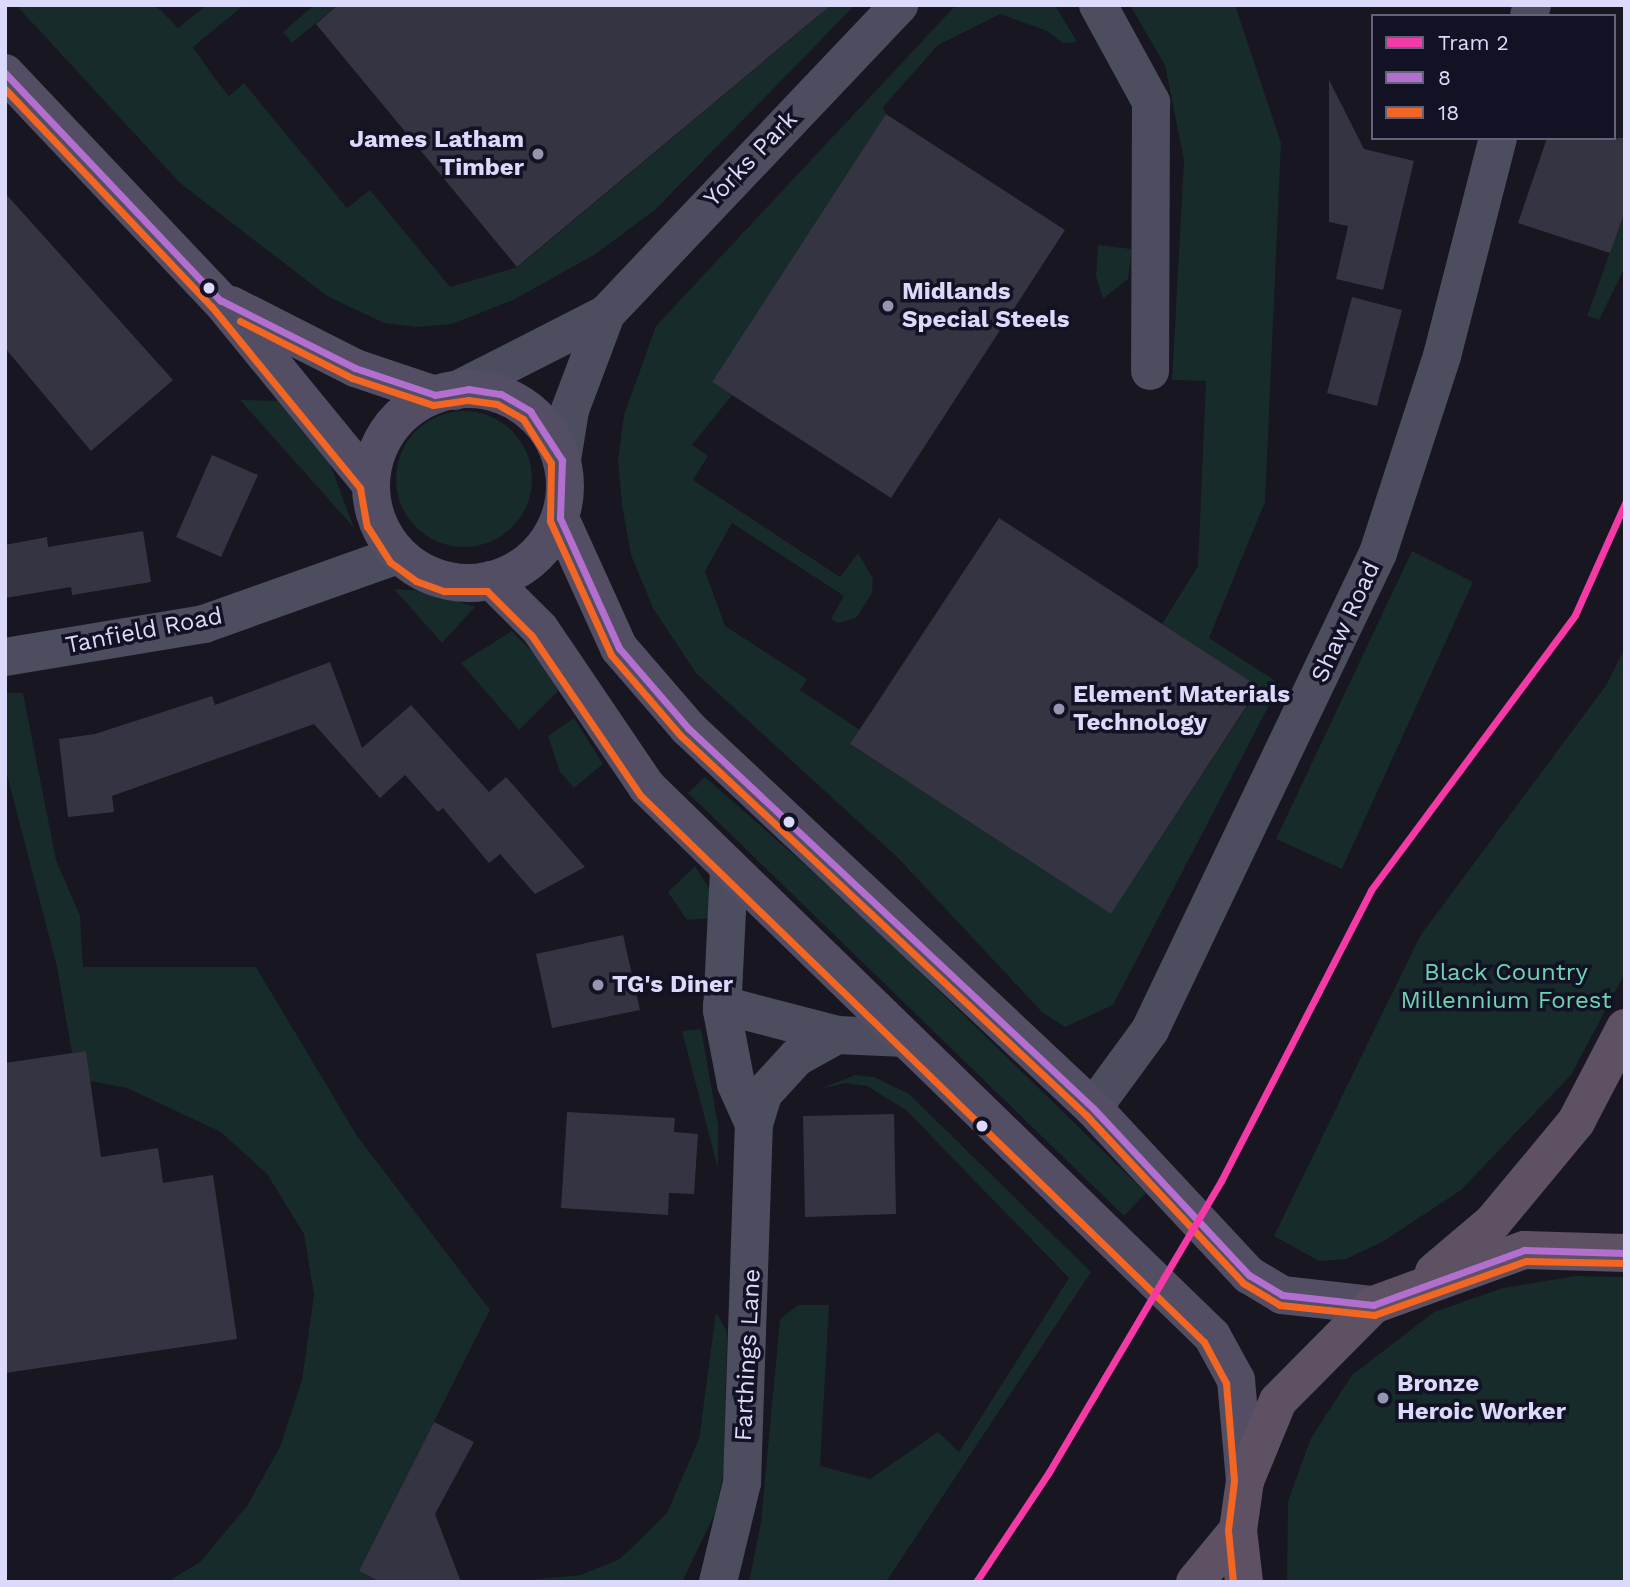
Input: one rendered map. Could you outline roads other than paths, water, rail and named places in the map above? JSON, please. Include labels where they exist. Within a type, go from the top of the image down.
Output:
[{"type":"highway","points":[[1419,1284],[1493,1222],[1576,1122],[1625,1028]]},
{"type":"highway","points":[[1244,1582],[1238,1530],[1245,1481],[1278,1401],[1373,1305],[1419,1284],[1524,1250],[1625,1253]]},
{"type":"highway","points":[[1195,1582],[1238,1530]]},
{"type":"main road","points":[[5,72],[220,300],[370,483]]},
{"type":"main road","points":[[220,300],[355,368],[445,393],[501,394],[530,411],[562,460],[560,517],[620,648],[688,728],[1093,1108],[1155,1171],[1250,1276],[1282,1295],[1373,1305]]},
{"type":"main road","points":[[445,393],[393,423],[373,461],[370,483],[377,522],[398,555],[421,572],[447,581],[491,580],[538,554],[560,517]]},
{"type":"main road","points":[[491,580],[540,629],[647,787],[729,870],[1114,1236],[1212,1336],[1236,1380],[1245,1481]]},
{"type":"street","name":"Yorks Park","points":[[445,393],[606,314],[898,5]]},
{"type":"street","points":[[1098,5],[1151,102],[1150,371]]},
{"type":"street","name":"Shaw Road","points":[[1093,1108],[1150,1030],[1378,553],[1442,356],[1497,140]]},
{"type":"street","name":"Yorks Park","points":[[562,460],[570,410],[606,314]]},
{"type":"street","name":"Tanfield Road","points":[[5,657],[204,624],[398,555]]},
{"type":"street","points":[[729,870],[722,1005],[736,1084],[754,1125]]},
{"type":"street","points":[[722,1005],[836,1035],[905,1038]]},
{"type":"street","points":[[754,1125],[768,1085],[797,1057],[836,1035]]},
{"type":"street","name":"Farthings Lane","points":[[718,1582],[742,1483],[754,1125]]},
{"type":"tram line","name":"2","points":[[976,1582],[1049,1472],[1221,1181],[1371,890],[1575,615],[1625,503]]},
{"type":"place","name":"James Latham Timber","points":[[538,154]]},
{"type":"place","name":"Midlands Special Steels","points":[[888,306]]},
{"type":"place","name":"Element Materials Technology","points":[[1059,709]]},
{"type":"place","name":"TG's Diner","points":[[598,985]]},
{"type":"place","name":"Bronze Heroic Worker","points":[[1383,1398]]},
{"type":"park label","name":"Black Country Millennium Forest","points":[[1506,987]]}]
